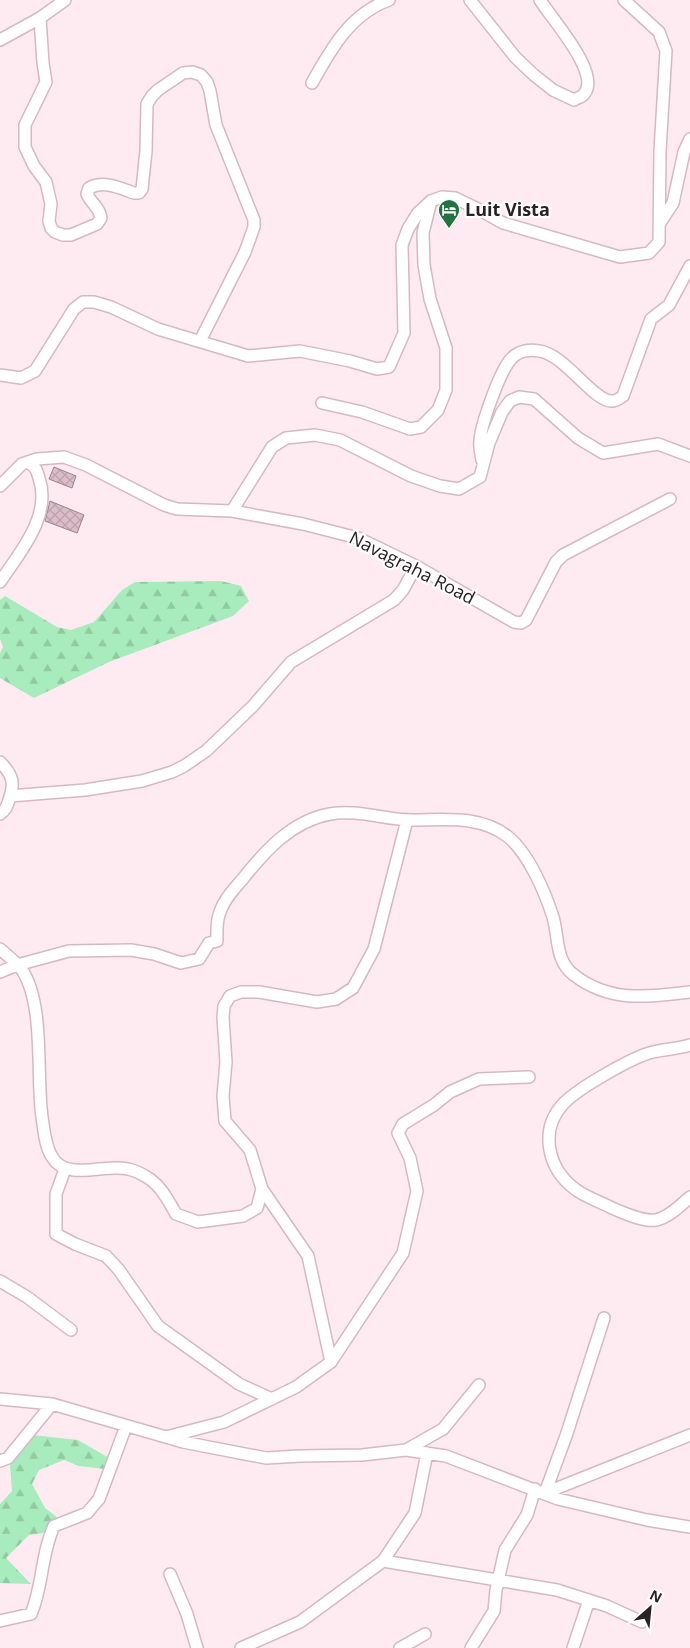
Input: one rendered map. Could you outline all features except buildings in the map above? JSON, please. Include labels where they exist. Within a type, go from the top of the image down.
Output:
[{"type":"street","points":[[0,40],[40,18],[65,0]]},
{"type":"street","points":[[312,83],[334,44],[348,27],[372,7],[389,0]]},
{"type":"street","points":[[470,0],[515,57],[534,76],[553,90],[574,100],[584,95],[588,86],[587,72],[581,59],[540,0]]},
{"type":"street","points":[[0,375],[21,378],[35,371],[74,309],[83,302],[94,302],[111,307],[158,329],[248,356],[300,351],[350,361],[377,369],[389,366],[404,333],[402,245],[408,228],[418,214],[431,201],[442,197],[455,198],[503,223],[620,258],[649,253],[659,242],[660,152],[666,50],[659,32],[624,0]]},
{"type":"street","points":[[40,18],[46,82],[25,125],[26,148],[34,166],[46,182],[51,204],[49,221],[51,228],[63,235],[71,235],[89,228],[97,224],[101,218],[99,210],[90,201],[87,194],[89,188],[96,184],[106,184],[139,193],[142,188],[146,151],[147,104],[152,96],[183,73],[192,72],[201,75],[207,82],[216,125],[254,220],[254,227],[244,252],[200,341]]},
{"type":"street","points":[[660,223],[673,203],[684,152],[690,139]]},
{"type":"street","points":[[322,403],[362,412],[410,429],[421,427],[438,410],[446,390],[446,348],[430,299],[424,265],[423,234],[431,201]]},
{"type":"street","points":[[483,462],[480,441],[484,424],[495,392],[511,358],[522,351],[540,351],[558,359],[604,400],[614,402],[623,396],[651,319],[668,305],[690,266]]},
{"type":"street","points":[[232,511],[272,447],[286,438],[315,435],[340,440],[411,476],[440,486],[459,489],[480,477],[489,443],[502,412],[510,402],[520,397],[534,399],[578,438],[604,453],[658,444],[690,456]]},
{"type":"street","name":"Navagraha Road","points":[[0,486],[22,464],[38,459],[64,457],[86,464],[164,505],[177,509],[232,511],[338,532],[358,538],[416,566],[514,622],[521,623],[526,620],[556,562],[563,555],[670,499]]},
{"type":"street","points":[[0,582],[26,543],[40,514],[43,495],[42,485],[36,469],[29,463]]},
{"type":"street","points":[[10,796],[85,790],[142,781],[172,772],[184,766],[206,750],[253,706],[291,662],[394,600],[403,590],[416,566]]},
{"type":"street","points":[[0,762],[12,778],[13,787],[5,810],[0,814]]},
{"type":"street","points":[[0,972],[17,965],[70,951],[131,950],[154,954],[181,963],[199,959],[209,943],[217,941],[217,920],[225,901],[261,857],[280,839],[314,818],[348,812],[407,820],[474,821],[496,828],[509,837],[520,849],[538,880],[553,918],[560,958],[566,968],[575,976],[614,995],[633,997],[690,992]]},
{"type":"street","points":[[331,1362],[308,1256],[262,1189],[250,1150],[225,1121],[223,1096],[226,1062],[224,1006],[230,996],[241,992],[259,992],[317,1002],[336,999],[353,988],[374,948],[407,820]]},
{"type":"street","points":[[0,949],[22,970],[31,992],[35,1011],[40,1099],[45,1137],[52,1158],[65,1169],[127,1168],[147,1176],[163,1191],[176,1214],[198,1222],[244,1216],[257,1208],[262,1189]]},
{"type":"street","points":[[690,1045],[651,1052],[622,1065],[580,1090],[564,1103],[553,1118],[548,1138],[551,1156],[561,1175],[575,1189],[633,1217],[656,1220],[670,1213],[690,1196]]},
{"type":"street","points":[[164,1437],[224,1422],[296,1387],[331,1362],[403,1254],[417,1191],[410,1158],[398,1133],[403,1124],[434,1105],[450,1092],[479,1079],[529,1077]]},
{"type":"street","points":[[65,1169],[56,1194],[56,1234],[75,1244],[106,1256],[119,1270],[158,1326],[240,1384],[272,1399]]},
{"type":"street","points":[[0,1281],[27,1297],[71,1330]]},
{"type":"street","points":[[472,1648],[494,1611],[505,1550],[540,1491],[566,1436],[604,1318]]},
{"type":"street","points":[[406,1450],[443,1429],[480,1385]]},
{"type":"street","points":[[0,1399],[52,1404],[164,1437],[266,1458],[362,1455],[406,1450],[446,1456],[558,1499],[647,1520],[690,1527]]},
{"type":"street","points":[[1,1463],[8,1458],[52,1404]]},
{"type":"street","points":[[0,1621],[31,1614],[42,1579],[48,1539],[54,1526],[87,1513],[99,1499],[126,1426]]},
{"type":"street","points":[[540,1491],[690,1435]]},
{"type":"street","points":[[241,1648],[300,1622],[383,1561],[415,1513],[427,1453]]},
{"type":"street","points":[[383,1561],[557,1590],[607,1606],[642,1622]]},
{"type":"street","points":[[170,1574],[187,1614],[197,1648]]},
{"type":"street","points":[[573,1648],[589,1600]]},
{"type":"street","points":[[400,1648],[425,1634]]},
{"type":"green space","points":[[221,581],[241,586],[249,601],[233,616],[109,662],[34,698],[0,678],[0,653],[3,647],[0,639],[0,600],[5,596],[57,627],[71,630],[94,622],[122,590],[135,582]]},
{"type":"green space","points":[[23,1434],[78,1440],[116,1462],[105,1469],[79,1466],[64,1460],[39,1470],[32,1484],[45,1508],[57,1517],[43,1533],[29,1535],[6,1558],[31,1584],[0,1583],[0,1504],[12,1491],[10,1465],[12,1451]]},
{"type":"place","name":"Luit Vista","points":[[449,229]]}]
